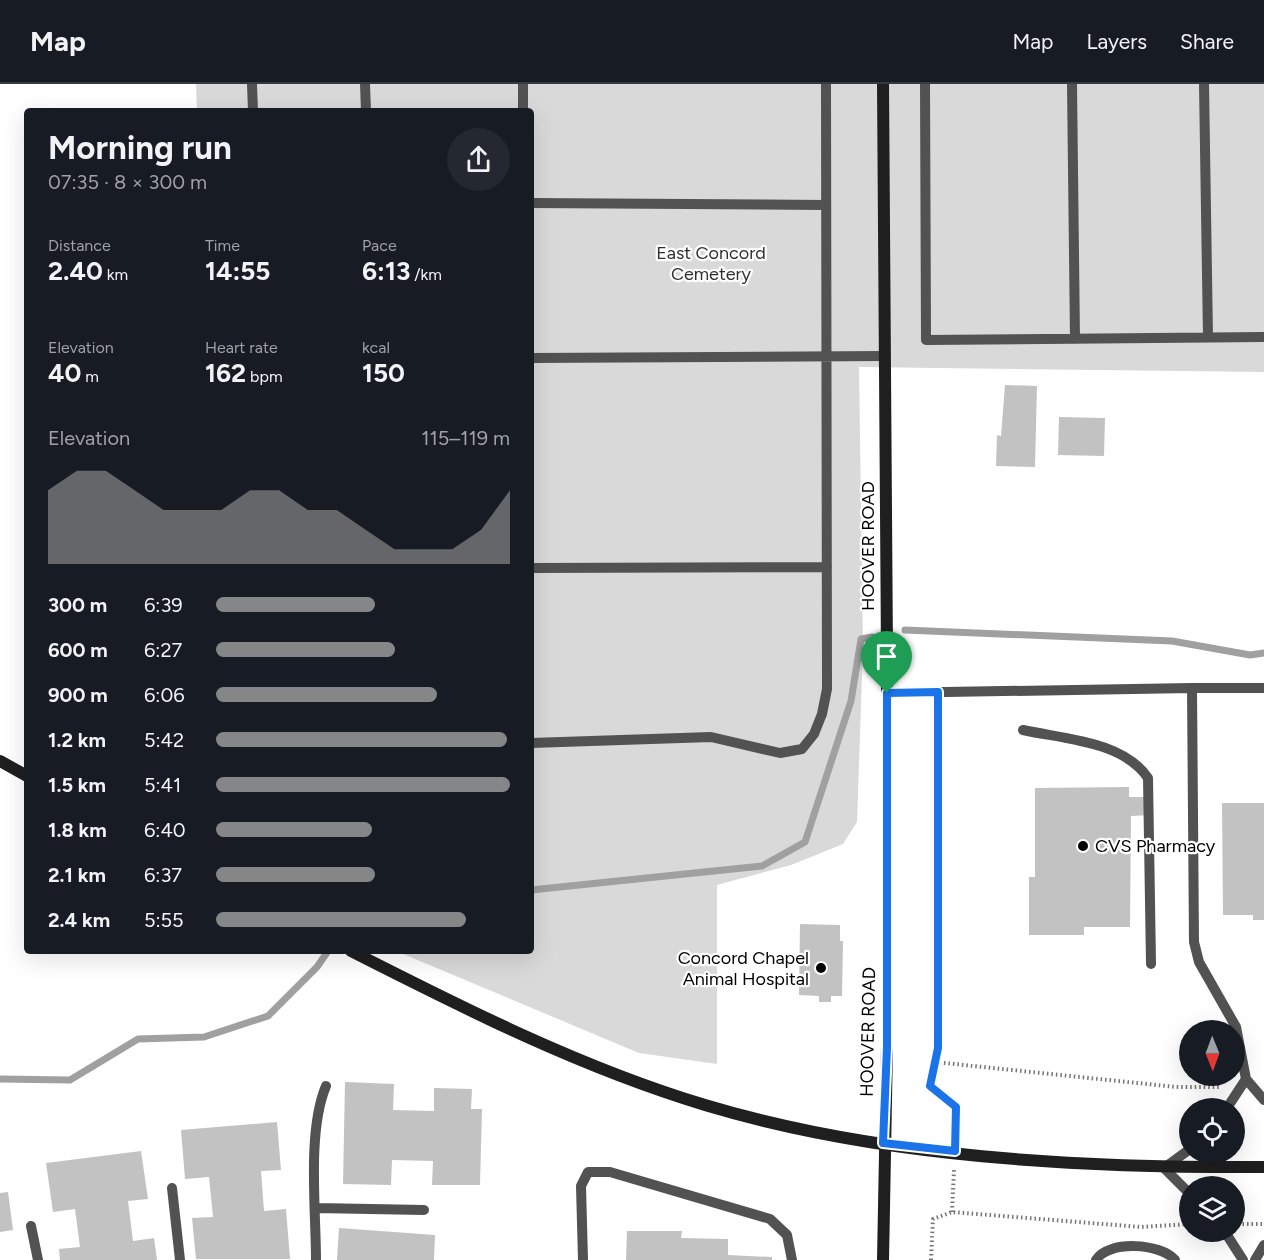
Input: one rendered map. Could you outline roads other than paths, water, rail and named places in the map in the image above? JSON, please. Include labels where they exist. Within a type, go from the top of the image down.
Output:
[{"type":"main road","name":"HOOVER ROAD","points":[[883,84],[887,693],[887,1047],[883,1143],[883,1260]]},
{"type":"main road","points":[[0,761],[24,774]]},
{"type":"main road","points":[[357,954],[497,1023],[663,1091],[786,1126],[883,1143],[1068,1163],[1164,1167],[1264,1167]]},
{"type":"lane","points":[[252,84],[253,108]]},
{"type":"lane","points":[[365,84],[366,108]]},
{"type":"lane","points":[[523,84],[523,108]]},
{"type":"lane","points":[[534,743],[711,737],[780,753],[802,748],[814,734],[822,714],[827,689],[826,84]]},
{"type":"lane","points":[[925,84],[926,340],[1264,337]]},
{"type":"lane","points":[[1072,84],[1075,339]]},
{"type":"lane","points":[[1204,84],[1208,337]]},
{"type":"lane","points":[[534,203],[826,205]]},
{"type":"lane","points":[[534,358],[885,356]]},
{"type":"lane","points":[[534,568],[827,567]]},
{"type":"lane","points":[[1192,688],[1194,942],[1199,962],[1232,1020]]},
{"type":"lane","points":[[887,693],[1264,688]]},
{"type":"lane","points":[[1023,730],[1119,751],[1139,764],[1148,778],[1151,964]]},
{"type":"lane","points":[[316,1260],[316,1145],[319,1103],[326,1086]]},
{"type":"lane","points":[[1245,1086],[1264,1100]]},
{"type":"lane","points":[[1179,1157],[1164,1167],[1179,1183]]},
{"type":"lane","points":[[583,1260],[581,1186],[588,1172],[610,1172],[770,1219],[787,1235],[792,1260]]},
{"type":"lane","points":[[172,1188],[180,1260]]},
{"type":"lane","points":[[316,1208],[424,1210]]},
{"type":"lane","points":[[31,1226],[38,1260]]},
{"type":"lane","points":[[1231,1242],[1243,1260]]},
{"type":"lane","points":[[1255,1260],[1264,1245]]},
{"type":"lane","points":[[1096,1260],[1100,1254],[1115,1248],[1156,1249],[1175,1260]]},
{"type":"waterway","points":[[905,630],[1172,641],[1250,655],[1264,653]]},
{"type":"waterway","points":[[534,890],[762,866],[805,842],[851,701],[861,639],[872,637]]},
{"type":"waterway","points":[[0,1079],[70,1080],[138,1039],[204,1037],[268,1016],[317,967],[326,954]]},
{"type":"place","name":"CVS Pharmacy","points":[[1083,846]]},
{"type":"place","name":"Concord Chapel Animal Hospital","points":[[821,968]]},
{"type":"park label","name":"East Concord Cemetery","points":[[711,264]]}]
